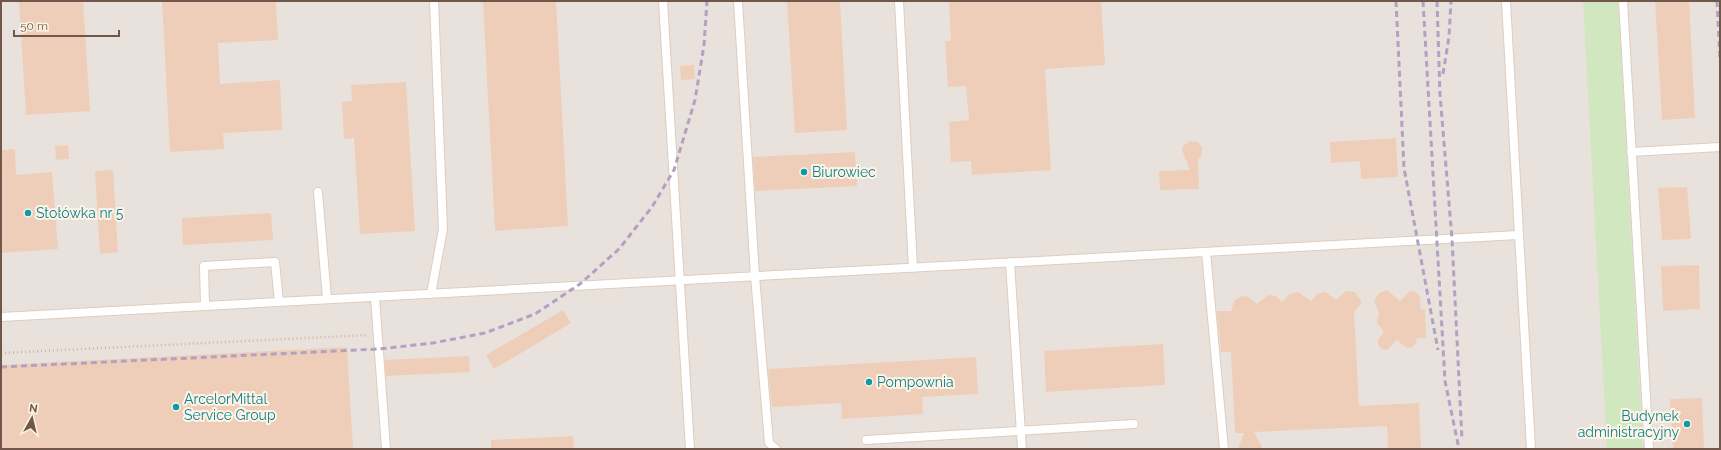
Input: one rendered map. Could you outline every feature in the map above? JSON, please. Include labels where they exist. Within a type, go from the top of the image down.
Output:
[{"type":"lane","points":[[431,294],[443,229],[434,1]]},
{"type":"lane","points":[[663,1],[690,449]]},
{"type":"lane","points":[[738,1],[755,276],[769,443],[776,449]]},
{"type":"lane","points":[[899,1],[913,268]]},
{"type":"lane","points":[[1506,1],[1531,449]]},
{"type":"lane","points":[[1623,1],[1649,449]]},
{"type":"lane","points":[[1631,152],[1720,147]]},
{"type":"lane","points":[[318,192],[327,300]]},
{"type":"lane","points":[[1,317],[1518,235]]},
{"type":"lane","points":[[1206,252],[1224,449]]},
{"type":"lane","points":[[205,306],[204,266],[275,262],[280,302]]},
{"type":"lane","points":[[1010,262],[1022,449]]},
{"type":"lane","points":[[375,297],[386,449]]},
{"type":"lane","points":[[866,440],[1134,424]]},
{"type":"path","points":[[1,353],[378,335]]},
{"type":"shaded area","points":[[1,1],[1720,1],[1720,449],[1,449]]},
{"type":"green space","points":[[1583,1],[1618,1],[1643,449],[1607,449]]},
{"type":"building","points":[[19,1],[83,1],[90,111],[26,115]]},
{"type":"building","points":[[162,1],[276,1],[278,40],[218,43],[220,84],[280,80],[282,130],[223,133],[224,149],[170,152]]},
{"type":"building","points":[[483,1],[556,1],[568,226],[495,231]]},
{"type":"building","points":[[787,1],[840,1],[847,130],[795,133]]},
{"type":"building","points":[[949,1],[1101,1],[1105,65],[1045,69],[1051,170],[972,175],[971,161],[951,162],[949,122],[969,120],[966,86],[948,87],[945,41],[951,41]]},
{"type":"building","points":[[1655,1],[1689,1],[1695,118],[1662,120]]},
{"type":"building","points":[[694,65],[695,79],[681,80],[680,66]]},
{"type":"building","points":[[406,82],[415,231],[360,234],[354,138],[344,139],[342,102],[352,101],[351,85]]},
{"type":"building","points":[[1396,138],[1398,177],[1361,179],[1360,161],[1331,163],[1330,142]]},
{"type":"building","points":[[1190,141],[1198,142],[1202,148],[1201,156],[1198,160],[1199,189],[1160,190],[1159,171],[1190,170],[1182,150],[1183,146]]},
{"type":"building","points":[[68,145],[69,159],[56,160],[55,146]]},
{"type":"building","name":"Stołówka nr 5","points":[[15,149],[16,175],[52,172],[58,249],[1,253],[1,150]]},
{"type":"building","name":"Biurowiec","points":[[855,152],[857,186],[755,191],[753,157]]},
{"type":"building","points":[[113,170],[118,252],[100,254],[95,171]]},
{"type":"building","points":[[1687,187],[1691,239],[1662,240],[1658,188]]},
{"type":"building","points":[[271,213],[273,240],[183,245],[182,218]]},
{"type":"building","points":[[1699,265],[1700,309],[1663,311],[1661,266]]},
{"type":"building","points":[[1387,290],[1400,301],[1410,291],[1416,292],[1420,297],[1421,310],[1425,309],[1426,338],[1417,338],[1415,345],[1410,348],[1405,347],[1397,340],[1387,350],[1381,349],[1378,344],[1378,339],[1384,332],[1377,323],[1379,313],[1374,301],[1379,293]]},
{"type":"building","points":[[1346,291],[1355,292],[1362,303],[1354,312],[1359,406],[1419,403],[1421,449],[1388,449],[1387,426],[1254,432],[1263,449],[1238,449],[1244,433],[1235,433],[1231,352],[1221,352],[1217,311],[1231,311],[1234,301],[1241,296],[1249,297],[1257,304],[1268,295],[1276,296],[1282,302],[1290,294],[1298,292],[1311,301],[1317,294],[1325,292],[1336,300]]},
{"type":"building","points":[[563,310],[571,323],[494,369],[486,355]]},
{"type":"building","points":[[1163,344],[1165,385],[1046,392],[1044,351]]},
{"type":"building","name":"ArcelorMittal Service Group","points":[[347,347],[353,449],[1,449],[1,365]]},
{"type":"building","points":[[469,356],[470,372],[386,376],[385,360]]},
{"type":"building","name":"Pompownia","points":[[976,357],[978,394],[922,397],[923,414],[842,419],[841,403],[772,407],[768,369]]},
{"type":"building","name":"Budynek administracyjny","points":[[1702,398],[1704,449],[1673,449],[1670,399]]},
{"type":"building","points":[[573,436],[574,449],[491,449],[491,440]]},
{"type":"railway","points":[[1,367],[379,349],[433,343],[485,333],[535,314],[580,284],[619,249],[652,207],[674,170],[695,100],[704,45],[707,1]]},
{"type":"railway","points":[[1396,1],[1404,168],[1438,350]]},
{"type":"railway","points":[[1423,1],[1445,381],[1459,449]]},
{"type":"railway","points":[[1437,1],[1440,94],[1452,239],[1462,440]]},
{"type":"railway","points":[[1443,74],[1449,37],[1451,1]]},
{"type":"railway","points":[[1717,1],[1720,60]]},
{"type":"place","name":"Biurowiec","points":[[804,172]]},
{"type":"place","name":"Stołówka nr 5","points":[[28,213]]},
{"type":"place","name":"Pompownia","points":[[869,382]]},
{"type":"place","name":"ArcelorMittal Service Group","points":[[176,407]]},
{"type":"place","name":"Budynek administracyjny","points":[[1687,424]]}]
